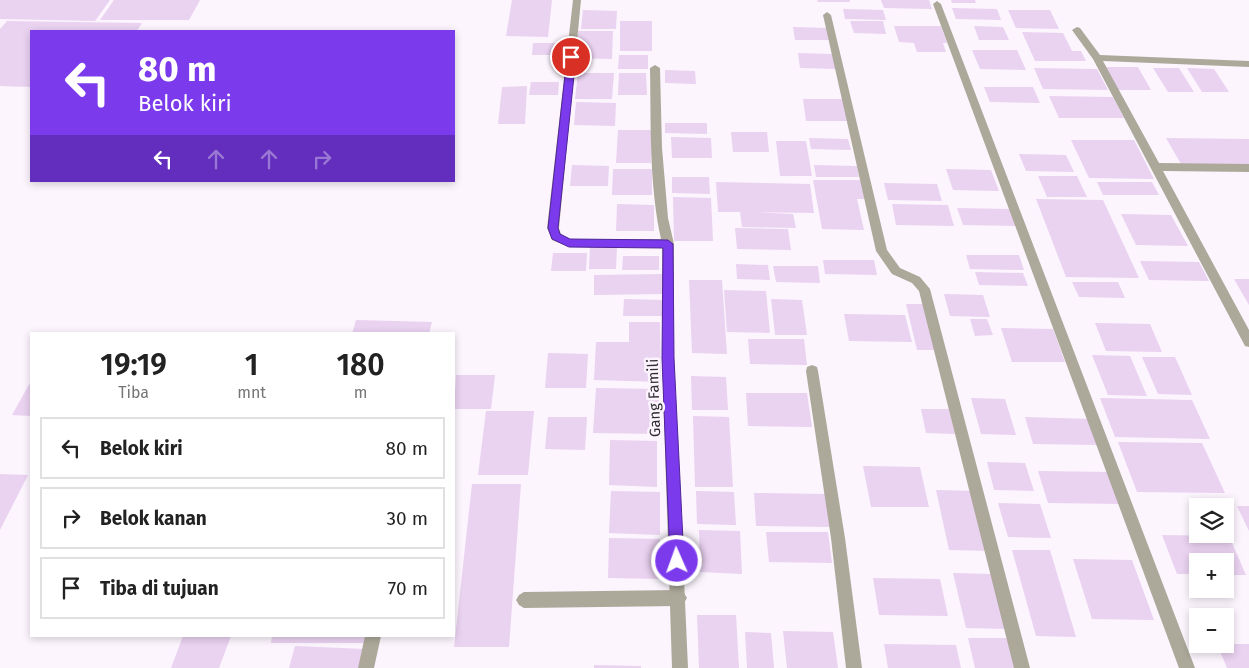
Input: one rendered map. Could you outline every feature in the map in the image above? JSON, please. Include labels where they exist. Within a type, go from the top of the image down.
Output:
[{"type":"street","points":[[577,0],[553,228],[556,237],[569,243],[668,244]]},
{"type":"street","points":[[937,4],[1187,668]]},
{"type":"street","points":[[827,15],[882,251],[896,271],[916,280],[924,289],[1022,668]]},
{"type":"street","points":[[1077,30],[1096,58],[1249,342]]},
{"type":"street","points":[[1096,58],[1249,64]]},
{"type":"street","name":"Gang Famili","points":[[655,68],[657,156],[662,218],[668,244],[668,358],[679,598],[680,668]]},
{"type":"street","points":[[1156,167],[1249,168]]},
{"type":"street","points":[[812,371],[838,538],[854,668]]},
{"type":"street","points":[[524,600],[679,598]]},
{"type":"street","points":[[366,668],[373,637]]},
{"type":"building","points":[[0,0],[110,0],[95,21],[0,19]]},
{"type":"building","points":[[114,0],[200,0],[189,20],[100,20]]},
{"type":"building","points":[[512,0],[552,0],[548,37],[506,36]]},
{"type":"building","points":[[817,0],[850,0],[850,2],[818,2]]},
{"type":"building","points":[[881,0],[929,0],[932,9],[884,8]]},
{"type":"building","points":[[951,0],[975,0],[976,3],[952,3]]},
{"type":"building","points":[[952,8],[997,9],[1001,20],[956,19]]},
{"type":"building","points":[[843,9],[883,10],[886,20],[845,19]]},
{"type":"building","points":[[583,10],[617,11],[616,29],[581,29]]},
{"type":"building","points":[[1008,10],[1050,10],[1059,29],[1016,28]]},
{"type":"building","points":[[7,21],[142,23],[138,30],[30,30],[30,87],[0,86],[0,29]]},
{"type":"building","points":[[620,21],[652,21],[652,51],[620,51]]},
{"type":"building","points":[[850,21],[883,21],[886,34],[854,33]]},
{"type":"building","points":[[894,26],[941,26],[947,43],[943,43],[946,52],[917,52],[914,43],[899,42]]},
{"type":"building","points":[[974,26],[1003,27],[1009,40],[979,40]]},
{"type":"building","points":[[793,27],[828,28],[831,40],[795,40]]},
{"type":"building","points":[[578,31],[613,31],[612,59],[575,58]]},
{"type":"building","points":[[1022,32],[1063,33],[1072,51],[1081,51],[1086,61],[1035,61]]},
{"type":"building","points":[[533,43],[560,43],[559,55],[532,55]]},
{"type":"building","points":[[972,50],[1017,50],[1026,70],[980,69]]},
{"type":"building","points":[[798,53],[833,54],[836,69],[800,68]]},
{"type":"building","points":[[619,55],[648,55],[648,69],[618,69]]},
{"type":"building","points":[[1106,67],[1138,67],[1151,90],[1118,90]]},
{"type":"building","points":[[1034,68],[1097,69],[1108,90],[1043,89]]},
{"type":"building","points":[[1153,68],[1179,68],[1194,92],[1168,92]]},
{"type":"building","points":[[1187,68],[1214,69],[1229,92],[1202,92]]},
{"type":"building","points":[[665,70],[695,71],[696,84],[665,83]]},
{"type":"building","points":[[578,73],[614,73],[612,99],[575,99]]},
{"type":"building","points":[[619,73],[646,73],[647,95],[618,95]]},
{"type":"building","points":[[531,82],[559,82],[558,95],[529,95]]},
{"type":"building","points":[[527,86],[525,124],[498,124],[502,87]]},
{"type":"building","points":[[984,87],[1033,87],[1040,103],[990,102]]},
{"type":"building","points":[[1049,96],[1113,97],[1124,118],[1059,118]]},
{"type":"building","points":[[803,99],[843,99],[848,121],[806,121]]},
{"type":"building","points":[[576,102],[616,103],[615,126],[574,125]]},
{"type":"building","points":[[665,123],[707,123],[707,134],[665,133]]},
{"type":"building","points":[[618,130],[651,130],[651,163],[616,163]]},
{"type":"building","points":[[731,132],[767,132],[769,152],[733,152]]},
{"type":"building","points":[[671,137],[711,138],[712,158],[672,158]]},
{"type":"building","points":[[809,138],[848,139],[851,150],[811,149]]},
{"type":"building","points":[[1166,138],[1249,139],[1249,165],[1181,164]]},
{"type":"building","points":[[1071,140],[1134,140],[1154,179],[1089,178]]},
{"type":"building","points":[[776,141],[806,141],[812,176],[780,176]]},
{"type":"building","points":[[1019,154],[1066,155],[1074,172],[1026,171]]},
{"type":"building","points":[[572,165],[609,166],[608,186],[570,186]]},
{"type":"building","points":[[814,165],[857,166],[859,177],[816,177]]},
{"type":"building","points":[[613,169],[652,169],[652,195],[612,195]]},
{"type":"building","points":[[946,169],[991,170],[999,191],[953,190]]},
{"type":"building","points":[[1038,176],[1077,176],[1087,197],[1047,197]]},
{"type":"building","points":[[672,177],[709,177],[710,194],[672,193]]},
{"type":"building","points":[[813,180],[864,180],[868,199],[857,199],[864,230],[822,229]]},
{"type":"building","points":[[716,182],[810,184],[814,213],[752,212],[793,214],[796,228],[742,227],[740,212],[718,212]]},
{"type":"building","points":[[1097,182],[1152,182],[1159,195],[1103,195]]},
{"type":"building","points":[[884,183],[937,184],[942,201],[888,200]]},
{"type":"building","points":[[673,197],[711,198],[713,241],[674,241]]},
{"type":"building","points":[[1036,199],[1103,200],[1139,278],[1066,277]]},
{"type":"building","points":[[617,204],[654,205],[654,231],[616,231]]},
{"type":"building","points":[[892,204],[948,205],[954,226],[896,225]]},
{"type":"building","points":[[957,208],[1010,209],[1017,226],[963,225]]},
{"type":"building","points":[[1121,214],[1171,215],[1188,246],[1136,245]]},
{"type":"building","points":[[735,228],[788,229],[791,250],[737,249]]},
{"type":"building","points":[[590,246],[617,247],[616,269],[589,269]]},
{"type":"building","points":[[553,253],[587,253],[586,271],[551,271]]},
{"type":"building","points":[[966,255],[1019,255],[1024,270],[970,269]]},
{"type":"building","points":[[623,256],[659,256],[659,270],[622,270]]},
{"type":"building","points":[[823,260],[874,260],[877,275],[825,274]]},
{"type":"building","points":[[1140,261],[1199,262],[1209,281],[1149,280]]},
{"type":"building","points":[[736,264],[768,265],[770,280],[737,279]]},
{"type":"building","points":[[773,266],[818,266],[820,283],[776,282]]},
{"type":"building","points":[[975,272],[1023,273],[1028,286],[979,285]]},
{"type":"building","points":[[663,274],[665,294],[594,295],[594,275]]},
{"type":"building","points":[[1234,279],[1249,279],[1249,305]]},
{"type":"building","points":[[689,280],[722,280],[727,354],[692,353]]},
{"type":"building","points":[[1072,282],[1118,282],[1125,298],[1079,297]]},
{"type":"building","points":[[724,290],[766,291],[770,333],[727,332]]},
{"type":"building","points":[[944,294],[983,295],[990,317],[950,316]]},
{"type":"building","points":[[624,299],[663,300],[663,316],[623,316]]},
{"type":"building","points":[[771,299],[802,300],[807,335],[775,335]]},
{"type":"building","points":[[906,304],[926,304],[938,350],[917,350]]},
{"type":"building","points":[[844,314],[905,315],[912,342],[849,341]]},
{"type":"building","points":[[970,319],[987,319],[993,335],[975,336]]},
{"type":"building","points":[[356,320],[432,322],[430,332],[353,332]]},
{"type":"building","points":[[629,322],[660,322],[661,382],[594,380],[596,342],[629,342]]},
{"type":"building","points":[[1095,323],[1150,324],[1162,352],[1106,351]]},
{"type":"building","points":[[1001,328],[1053,329],[1065,362],[1012,362]]},
{"type":"building","points":[[748,339],[804,339],[807,365],[750,364]]},
{"type":"building","points":[[548,353],[588,354],[586,388],[545,388]]},
{"type":"building","points":[[1092,355],[1130,356],[1147,396],[1108,395]]},
{"type":"building","points":[[1142,357],[1175,357],[1192,395],[1158,394]]},
{"type":"building","points":[[456,375],[495,375],[491,409],[455,409]]},
{"type":"building","points":[[691,376],[726,377],[728,410],[692,410]]},
{"type":"building","points":[[30,383],[30,416],[12,415]]},
{"type":"building","points":[[596,388],[659,389],[659,434],[593,433]]},
{"type":"building","points":[[746,393],[807,393],[812,427],[748,426]]},
{"type":"building","points":[[971,398],[1005,399],[1016,435],[981,434]]},
{"type":"building","points":[[1100,398],[1192,400],[1210,439],[1115,437]]},
{"type":"building","points":[[921,409],[949,409],[955,434],[926,433]]},
{"type":"building","points":[[486,411],[534,411],[528,475],[478,475]]},
{"type":"building","points":[[693,416],[729,417],[733,487],[695,487]]},
{"type":"building","points":[[548,417],[587,417],[585,450],[545,449]]},
{"type":"building","points":[[1025,417],[1090,419],[1100,445],[1033,444]]},
{"type":"building","points":[[610,440],[657,441],[657,487],[609,485]]},
{"type":"building","points":[[1118,442],[1202,443],[1225,493],[1137,492]]},
{"type":"building","points":[[987,462],[1025,463],[1034,491],[994,490]]},
{"type":"building","points":[[863,466],[920,467],[929,507],[871,507]]},
{"type":"building","points":[[1038,471],[1111,472],[1123,504],[1048,503]]},
{"type":"building","points":[[0,474],[28,475],[0,530]]},
{"type":"building","points":[[472,484],[521,484],[509,647],[454,647]]},
{"type":"building","points":[[936,490],[976,491],[991,551],[949,550]]},
{"type":"building","points":[[611,491],[660,492],[660,535],[609,533]]},
{"type":"building","points":[[696,491],[734,492],[736,525],[697,524]]},
{"type":"building","points":[[754,493],[826,494],[831,527],[756,526]]},
{"type":"building","points":[[998,503],[1040,504],[1051,538],[1008,537]]},
{"type":"building","points":[[1237,506],[1249,506],[1249,531]]},
{"type":"building","points":[[699,530],[740,531],[742,574],[700,572]]},
{"type":"building","points":[[766,532],[828,532],[832,563],[769,562]]},
{"type":"building","points":[[1162,535],[1189,535],[1189,543],[1232,543],[1246,575],[1234,575],[1234,553],[1189,553],[1189,574],[1177,574]]},
{"type":"building","points":[[609,538],[660,539],[660,579],[608,578]]},
{"type":"building","points":[[1012,550],[1050,550],[1076,637],[1036,636]]},
{"type":"building","points":[[1073,559],[1132,560],[1154,620],[1092,619]]},
{"type":"building","points":[[953,573],[993,574],[1007,629],[966,628]]},
{"type":"building","points":[[873,578],[940,579],[948,616],[879,615]]},
{"type":"building","points":[[697,615],[736,615],[739,668],[699,668]]},
{"type":"building","points":[[783,631],[833,632],[838,668],[787,668]]},
{"type":"building","points":[[745,632],[771,633],[774,668],[747,668]]},
{"type":"building","points":[[183,637],[231,637],[219,668],[171,668]]},
{"type":"building","points":[[272,637],[370,637],[369,643],[271,643]]},
{"type":"building","points":[[968,638],[1014,638],[1022,668],[975,668]]},
{"type":"building","points":[[884,644],[956,645],[961,668],[888,668]]},
{"type":"building","points":[[1234,644],[1249,644],[1249,668],[1227,668],[1221,653],[1234,653]]},
{"type":"building","points":[[295,646],[365,649],[360,668],[289,668]]},
{"type":"building","points":[[594,665],[641,666],[641,668],[594,668]]},
{"type":"route","points":[[571,57],[553,228],[556,237],[569,243],[668,244],[668,358],[677,561]]}]
